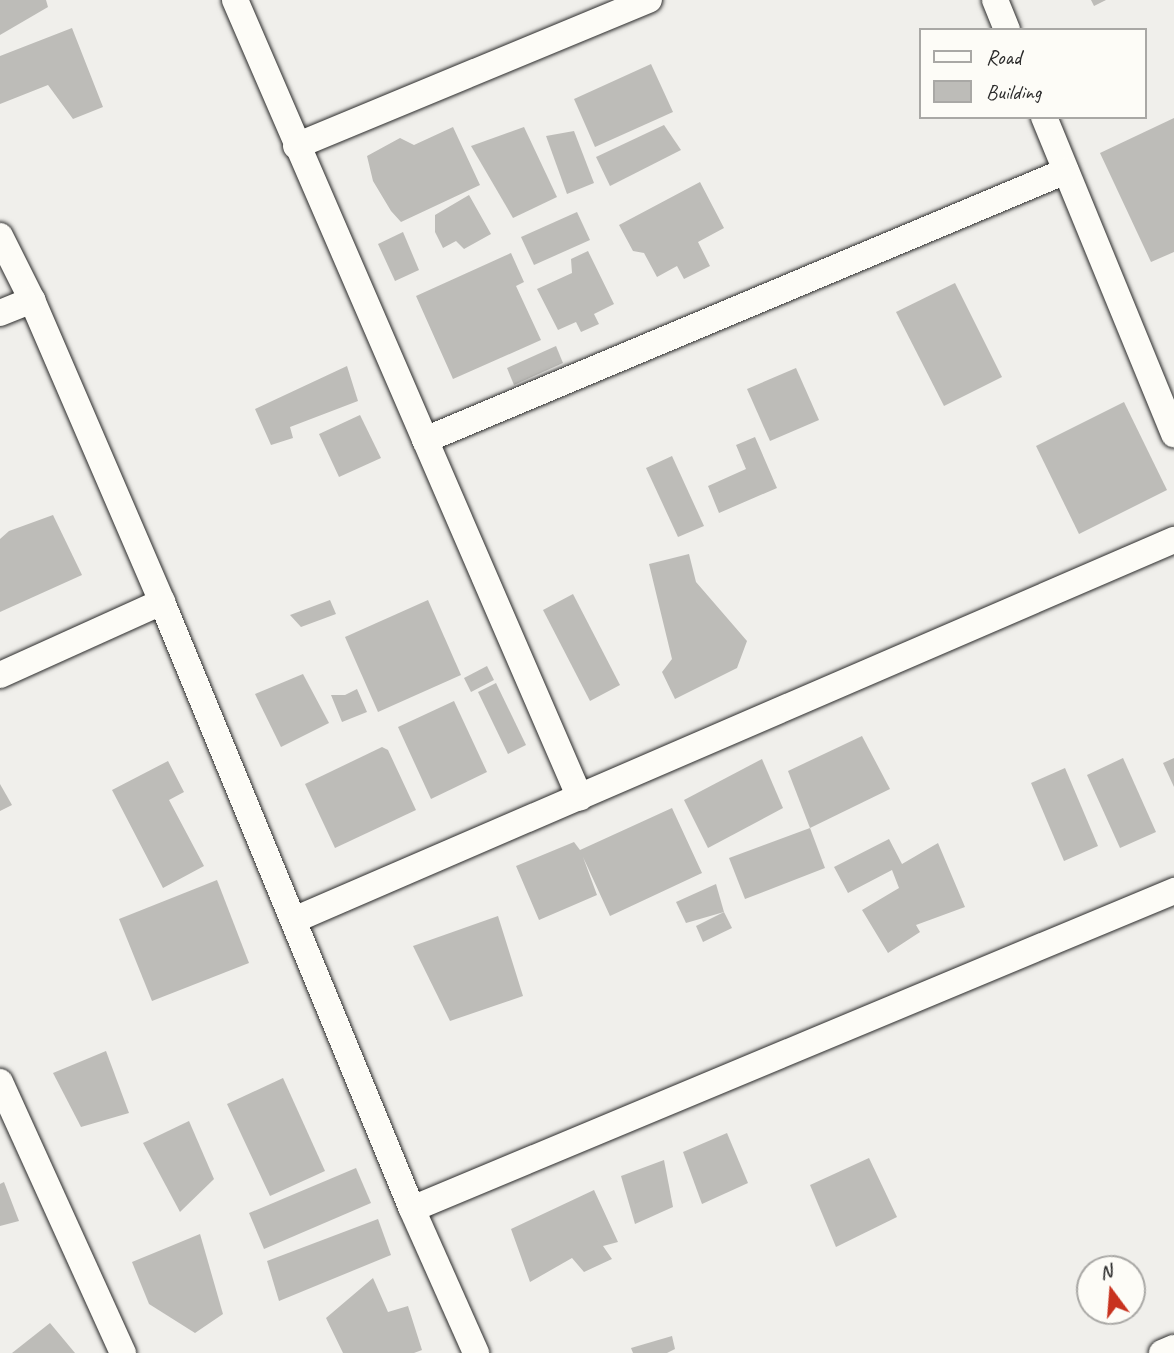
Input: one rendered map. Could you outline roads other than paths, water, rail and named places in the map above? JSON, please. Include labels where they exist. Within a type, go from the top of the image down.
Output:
[{"type":"street","points":[[235,0],[580,798]]},
{"type":"street","points":[[296,146],[649,0]]},
{"type":"street","points":[[995,0],[1006,28]]},
{"type":"street","points":[[1045,119],[1174,434]]},
{"type":"street","points":[[425,440],[1066,171]]},
{"type":"street","points":[[0,236],[32,300],[162,602],[412,1209],[476,1353]]},
{"type":"street","points":[[0,313],[32,300]]},
{"type":"street","points":[[294,920],[1174,540]]},
{"type":"street","points":[[0,675],[162,602]]},
{"type":"street","points":[[412,1209],[1174,891]]},
{"type":"street","points":[[0,1082],[123,1353]]},
{"type":"street","points":[[1162,1353],[1174,1348]]}]
